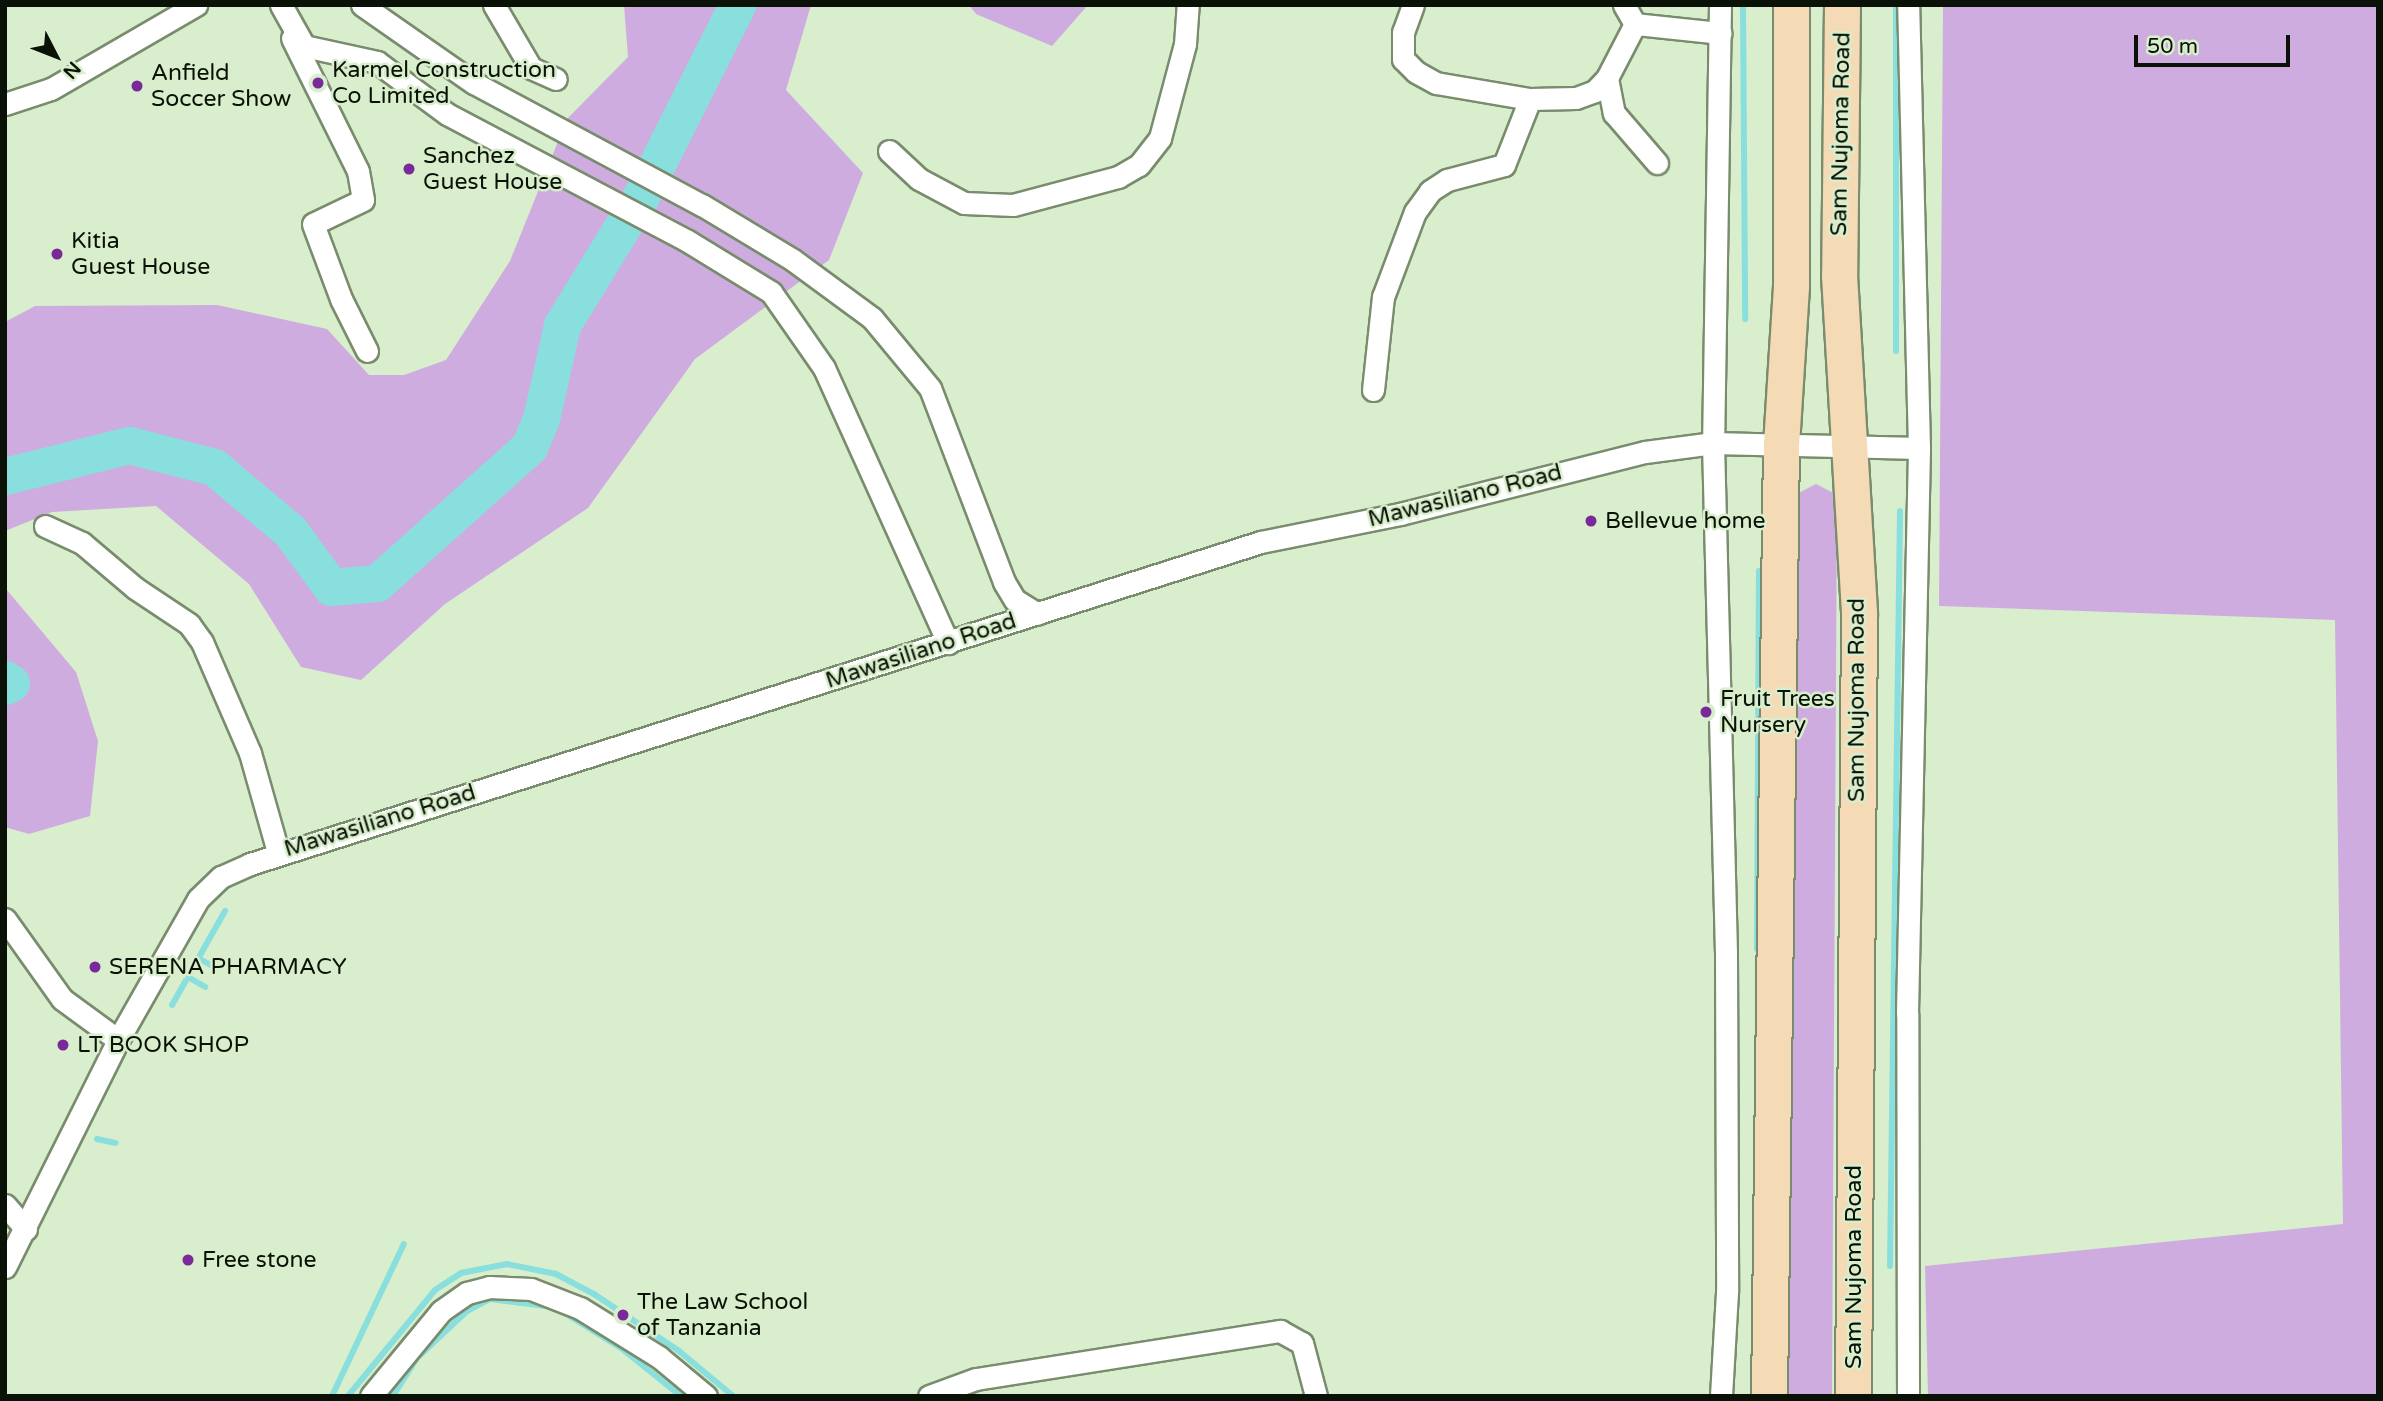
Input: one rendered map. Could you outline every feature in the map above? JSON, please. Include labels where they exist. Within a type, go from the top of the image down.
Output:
[{"type":"main road","points":[[1769,1396],[1781,445],[1791,286],[1791,5]]},
{"type":"main road","name":"Sam Nujoma Road","points":[[1842,5],[1839,275],[1859,614],[1853,1396]]},
{"type":"street","points":[[5,104],[51,89],[151,27],[196,5]]},
{"type":"street","points":[[274,5],[358,171],[363,200],[313,224],[341,299],[367,351]]},
{"type":"street","points":[[281,5],[304,46],[377,62],[447,114],[686,240],[771,292],[824,368],[948,643]]},
{"type":"street","points":[[362,5],[474,83],[702,205],[793,260],[872,318],[930,388],[1004,582],[1015,600],[1037,614]]},
{"type":"street","points":[[494,5],[531,68],[556,79]]},
{"type":"street","points":[[889,151],[919,179],[964,203],[1013,205],[1118,177],[1139,165],[1160,138],[1185,44],[1188,5]]},
{"type":"street","points":[[1413,5],[1403,32],[1403,59],[1416,72],[1436,83],[1530,99],[1586,96],[1607,78],[1635,24]]},
{"type":"street","points":[[1623,5],[1635,24]]},
{"type":"street","points":[[1720,5],[1713,443],[1726,967],[1727,1292],[1721,1396]]},
{"type":"street","points":[[1908,5],[1919,448],[1907,1013],[1908,1396]]},
{"type":"street","points":[[1635,24],[1721,33]]},
{"type":"street","points":[[1607,78],[1614,113],[1657,163]]},
{"type":"street","points":[[1373,390],[1383,297],[1415,212],[1430,191],[1447,180],[1504,165],[1530,99]]},
{"type":"street","name":"Mawasiliano Road","points":[[5,1267],[118,1040],[198,899],[221,877],[278,852],[948,643],[1261,542],[1400,514],[1645,452],[1713,443],[1919,448]]},
{"type":"street","points":[[45,526],[82,543],[135,588],[180,617],[202,642],[250,753],[278,852]]},
{"type":"street","points":[[5,919],[62,999],[118,1040]]},
{"type":"street","points":[[5,1205],[26,1228]]},
{"type":"street","points":[[371,1396],[441,1311],[467,1293],[489,1287],[531,1289],[580,1308],[659,1357],[706,1396]]},
{"type":"street","points":[[929,1396],[976,1379],[1280,1331],[1302,1343],[1316,1396]]},
{"type":"shaded area","points":[[624,5],[811,5],[786,90],[863,173],[829,260],[695,359],[588,508],[445,604],[361,680],[301,667],[249,584],[156,506],[52,512],[5,531],[5,322],[35,306],[217,305],[327,329],[369,375],[404,375],[446,360],[510,261],[567,119],[628,57]]},
{"type":"shaded area","points":[[969,5],[1088,5],[1052,46],[976,14]]},
{"type":"shaded area","points":[[1943,5],[2378,5],[2378,1396],[1928,1396],[1925,1266],[2343,1224],[2335,620],[1939,606]]},
{"type":"shaded area","points":[[1816,484],[1837,495],[1832,1396],[1786,1396],[1793,496]]},
{"type":"shaded area","points":[[5,564],[6,589],[76,672],[98,741],[90,816],[29,834],[5,827]]},
{"type":"waterway","points":[[5,476],[129,445],[214,467],[290,531],[331,587],[377,583],[529,447],[541,419],[562,325],[641,196],[737,5]]},
{"type":"waterway","points":[[1743,5],[1745,319]]},
{"type":"waterway","points":[[1896,5],[1896,351]]},
{"type":"waterway","points":[[1890,1266],[1900,511]]},
{"type":"waterway","points":[[1757,949],[1759,571]]},
{"type":"waterway","points":[[5,679],[11,683],[5,686]]},
{"type":"waterway","points":[[172,1005],[225,911]]},
{"type":"waterway","points":[[198,958],[216,968]]},
{"type":"waterway","points":[[188,977],[205,987]]},
{"type":"waterway","points":[[97,1139],[116,1143]]},
{"type":"waterway","points":[[332,1396],[404,1244]]},
{"type":"waterway","points":[[348,1396],[435,1290],[461,1273],[507,1264],[556,1274],[594,1294],[679,1351],[733,1396]]},
{"type":"waterway","points":[[393,1396],[417,1358],[467,1311],[490,1299],[546,1306]]},
{"type":"waterway","points":[[563,1312],[621,1348],[681,1396]]},
{"type":"place","name":"Karmel Construction Co Limited","points":[[318,83]]},
{"type":"place","name":"Anfield Soccer Show","points":[[137,86]]},
{"type":"place","name":"Sanchez Guest House","points":[[409,169]]},
{"type":"place","name":"Kitia Guest House","points":[[57,254]]},
{"type":"place","name":"Bellevue home","points":[[1591,521]]},
{"type":"place","name":"Fruit Trees Nursery","points":[[1706,712]]},
{"type":"place","name":"SERENA PHARMACY","points":[[95,967]]},
{"type":"place","name":"LT BOOK SHOP","points":[[63,1045]]},
{"type":"place","name":"Free stone","points":[[188,1260]]},
{"type":"place","name":"The Law School of Tanzania","points":[[623,1315]]}]
